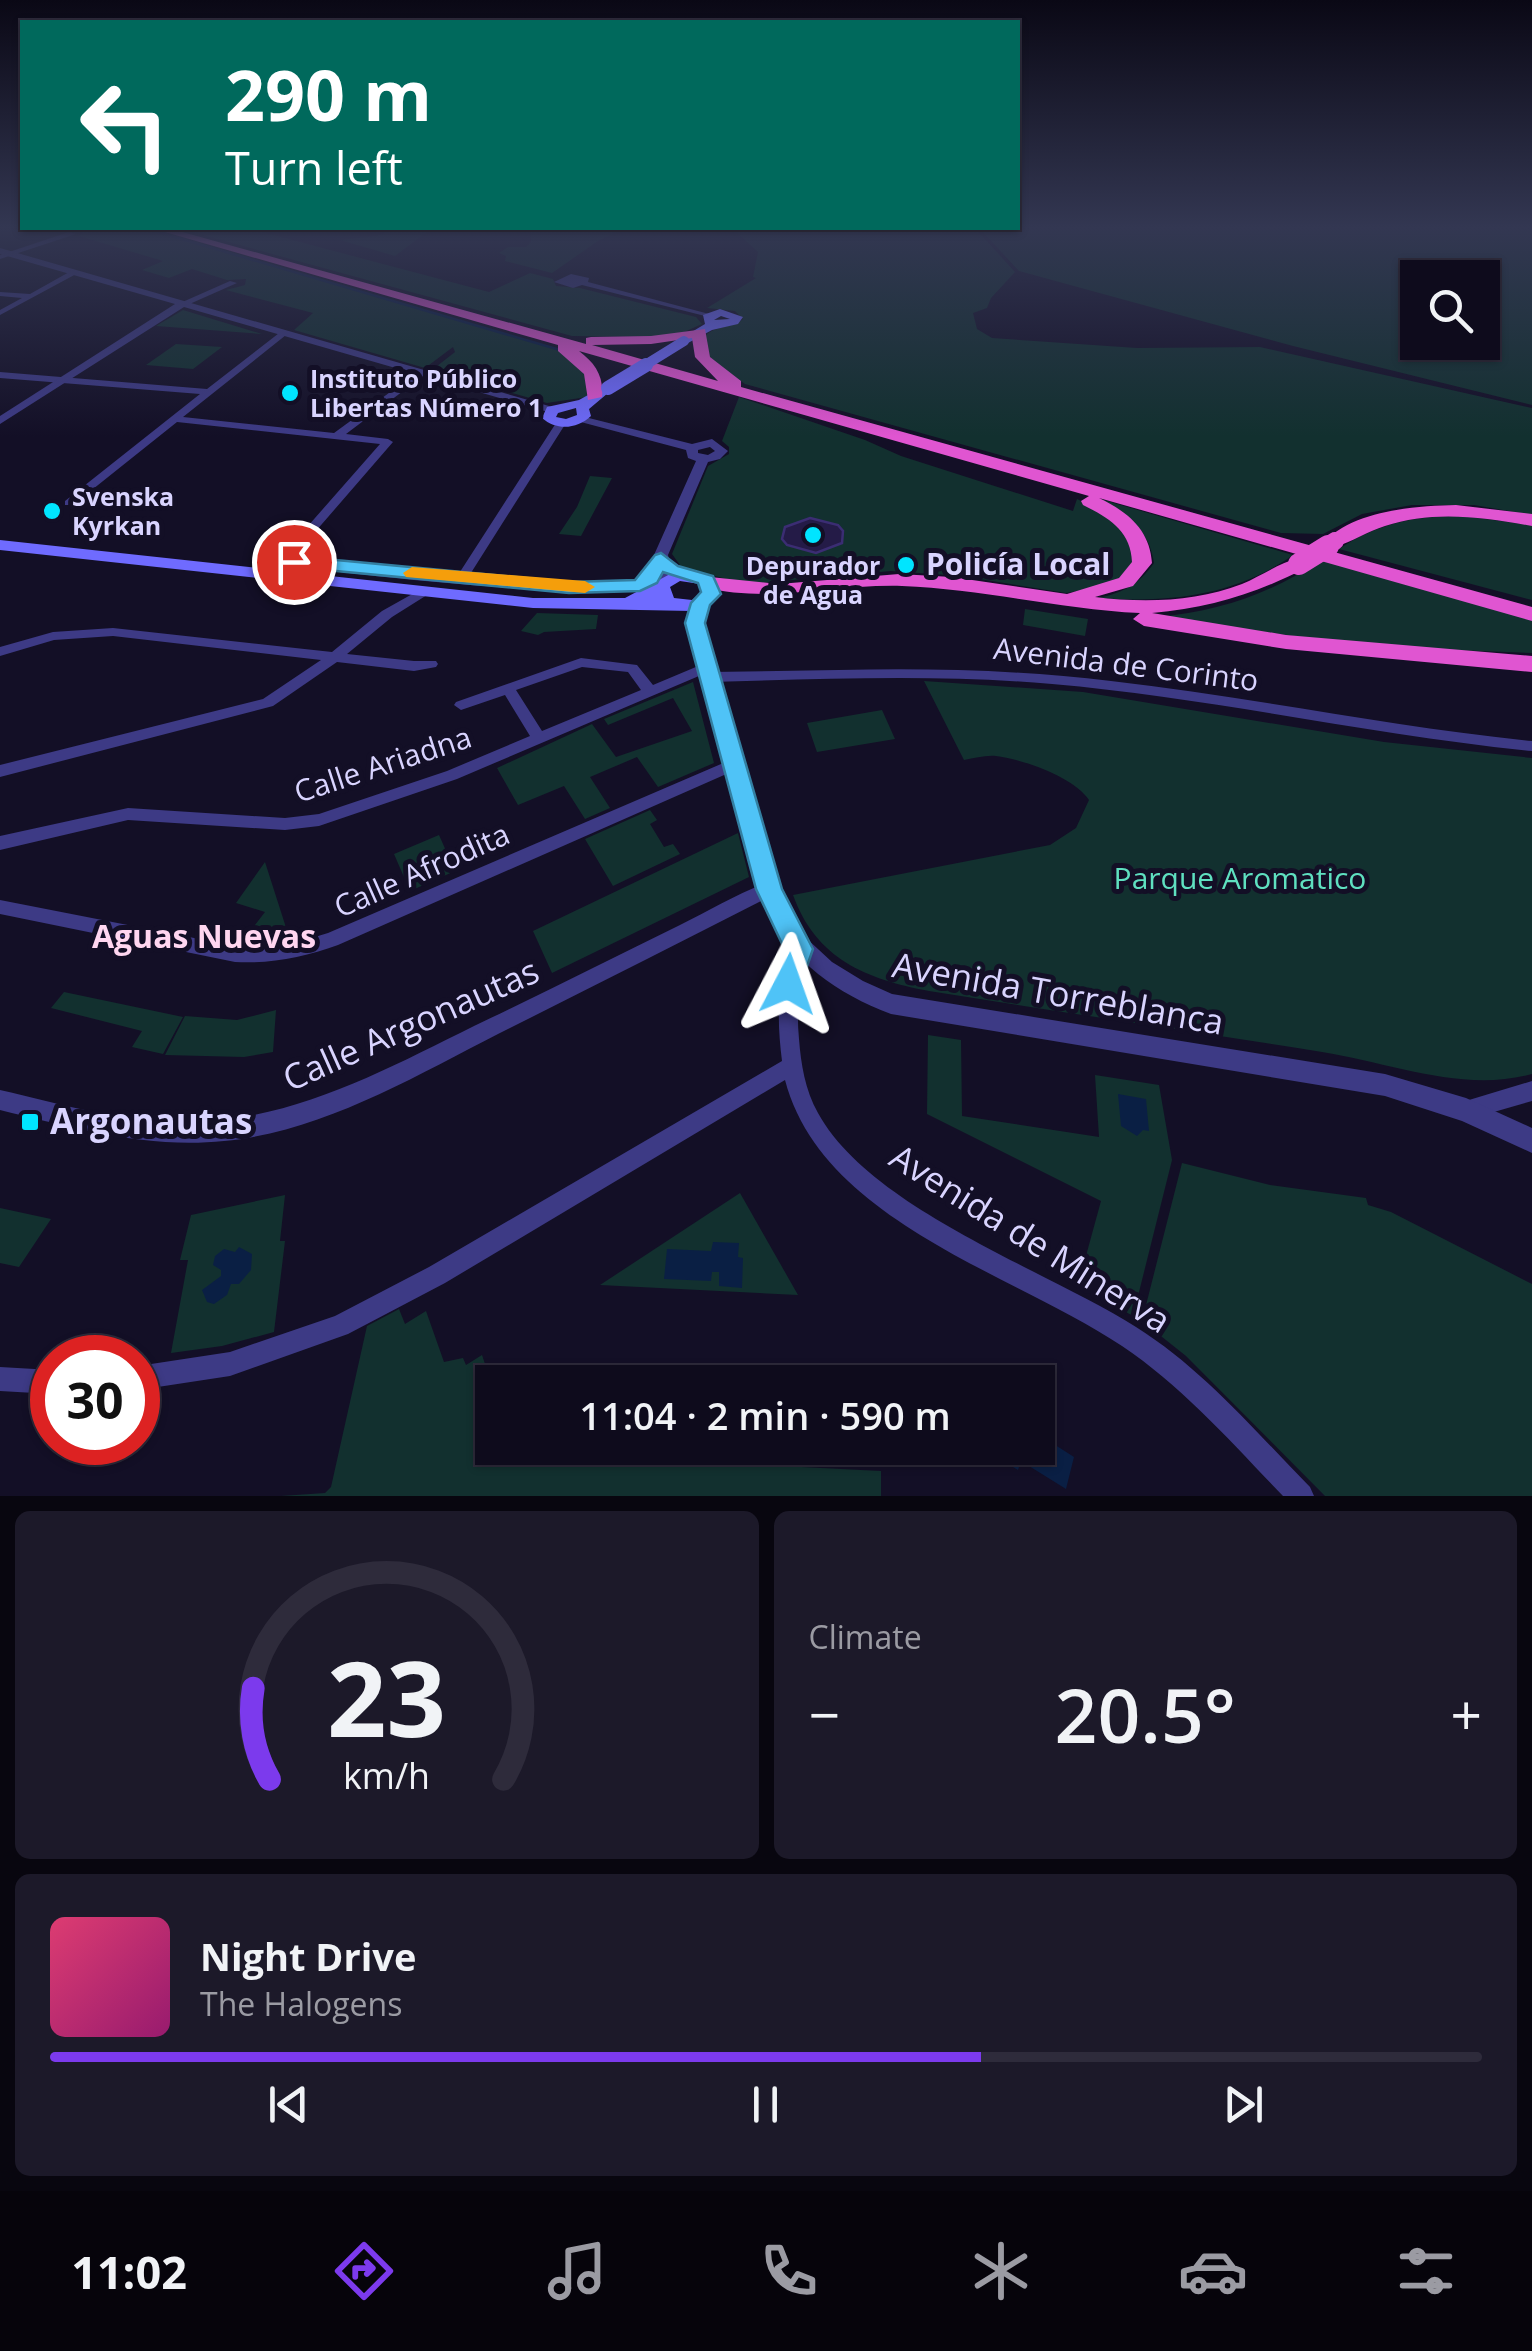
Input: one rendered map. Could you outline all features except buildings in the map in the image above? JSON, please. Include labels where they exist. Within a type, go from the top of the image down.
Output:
[{"type":"highway","points":[[401,297],[564,348],[588,366],[596,384],[583,407]]},
{"type":"highway","points":[[402,297],[1532,614]]},
{"type":"highway","points":[[404,297],[576,339],[651,340],[709,324]]},
{"type":"highway","points":[[709,324],[700,354],[707,366],[724,378],[859,425]]},
{"type":"highway","points":[[949,450],[1104,508],[1127,523],[1139,538],[1142,563],[1126,582],[1094,594],[1048,599]]},
{"type":"highway","points":[[1076,604],[1162,608],[1200,604],[1251,590],[1374,521],[1412,512],[1464,511],[1532,520]]},
{"type":"highway","points":[[1346,561],[1532,606]]},
{"type":"highway","points":[[703,602],[763,590],[916,580],[1048,599],[1286,642],[1532,664]]},
{"type":"main road","points":[[583,407],[552,410],[549,418],[561,423],[709,324]]},
{"type":"main road","points":[[0,545],[533,603],[618,602],[667,582],[696,576],[703,602]]},
{"type":"main road","points":[[667,582],[703,602]]},
{"type":"street","points":[[0,312],[29,297]]},
{"type":"street","points":[[157,297],[552,410]]},
{"type":"street","points":[[0,421],[182,304],[200,297]]},
{"type":"street","points":[[625,297],[709,324]]},
{"type":"street","points":[[68,503],[282,334]]},
{"type":"street","points":[[336,436],[422,373]]},
{"type":"street","points":[[0,375],[208,392]]},
{"type":"street","points":[[174,419],[388,443],[290,554],[294,562],[569,587],[667,582],[697,453],[583,407]]},
{"type":"street","points":[[462,578],[561,423]]},
{"type":"street","points":[[387,614],[394,588]]},
{"type":"street","points":[[0,771],[268,703],[422,592]]},
{"type":"street","name":"Avenida Torreblanca","points":[[703,602],[709,672],[769,889],[799,949],[825,971],[891,1004],[1385,1086],[1466,1110],[1532,1141]]},
{"type":"street","points":[[0,652],[53,636],[94,632],[431,664]]},
{"type":"street","points":[[461,705],[586,662],[632,668],[650,691]]},
{"type":"street","name":"Calle Ariadna","points":[[0,843],[128,814],[310,822],[452,775],[650,691],[709,672]]},
{"type":"street","name":"Avenida de Corinto","points":[[709,672],[947,672],[1053,679],[1360,726],[1532,746]]},
{"type":"street","points":[[509,690],[538,737]]},
{"type":"street","name":"Calle Afrodita","points":[[0,907],[236,954],[284,953],[332,940],[735,764]]},
{"type":"street","name":"Calle Argonautas","points":[[0,1100],[109,1126],[150,1130],[188,1133],[270,1122],[396,1075],[769,889]]},
{"type":"street","name":"Avenida de Minerva","points":[[799,949],[788,994],[791,1066],[814,1128],[878,1191],[937,1230],[1140,1344],[1213,1407],[1301,1496]]},
{"type":"street","points":[[160,1375],[230,1364],[340,1326],[437,1275],[791,1066]]},
{"type":"street","points":[[1466,1110],[1532,1091]]},
{"type":"street","points":[[0,1379],[30,1381]]},
{"type":"green space","points":[[252,297],[379,297],[552,347],[580,366],[587,380],[587,397],[547,403],[432,370],[455,352],[453,347],[425,368],[294,330],[313,313]]},
{"type":"green space","points":[[429,297],[615,297],[696,317],[702,324],[655,337],[572,336]]},
{"type":"green space","points":[[725,297],[992,297],[987,308],[973,313],[977,329],[992,338],[1137,348],[1260,347],[1532,408],[1532,515],[1474,505],[1412,505],[1362,514],[1323,534],[1281,533],[745,384],[709,359],[705,336],[743,319],[735,311],[707,308]]},
{"type":"green space","points":[[1113,297],[1400,297],[1400,360],[1500,360],[1500,297],[1532,297],[1532,405]]},
{"type":"green space","points":[[183,310],[262,334],[156,326]]},
{"type":"green space","points":[[176,344],[222,347],[193,369],[146,365]]},
{"type":"green space","points":[[739,397],[901,456],[1073,511],[1077,499],[1110,519],[1137,546],[1130,573],[1110,585],[1066,593],[961,576],[891,571],[747,584],[682,568],[672,554],[708,466],[729,454],[729,447],[722,441]]},
{"type":"green space","points":[[590,476],[612,478],[581,536],[559,534],[577,507]]},
{"type":"green space","points":[[1100,499],[1293,555],[1248,580],[1200,594],[1150,599],[1099,598],[1130,586],[1154,563],[1136,524]]},
{"type":"green space","points":[[1462,516],[1532,525],[1532,600],[1339,549],[1398,523]]},
{"type":"green space","points":[[1321,560],[1532,620],[1532,653],[1371,647],[1157,617],[1243,599],[1282,583]]},
{"type":"green space","points":[[1025,609],[1088,619],[1085,636],[1023,625]]},
{"type":"green space","points":[[537,613],[598,615],[596,629],[538,635],[521,631]]},
{"type":"green space","name":"Parque Aromatico","points":[[924,681],[1083,692],[1384,742],[1532,758],[1532,1074],[1480,1080],[1427,1074],[1322,1052],[929,991],[884,980],[846,963],[815,935],[793,895],[1050,845],[1076,828],[1089,800],[1061,777],[1020,761],[992,756],[964,760]]},
{"type":"green space","points":[[693,682],[714,763],[658,787],[637,757],[590,777],[610,808],[585,819],[564,786],[518,805],[497,768],[592,724],[616,757],[692,731],[673,698],[608,725],[604,719]]},
{"type":"green space","points":[[882,710],[895,739],[817,752],[807,723]]},
{"type":"green space","points":[[650,810],[657,820],[650,824],[664,847],[673,844],[680,854],[613,886],[585,839]]},
{"type":"green space","points":[[738,833],[749,877],[552,973],[533,931]]},
{"type":"green space","points":[[439,835],[455,871],[410,891],[394,854]]},
{"type":"green space","points":[[265,862],[290,940],[242,942],[265,912],[236,903]]},
{"type":"green space","points":[[64,992],[183,1017],[163,1054],[132,1047],[142,1031],[51,1008]]},
{"type":"green space","points":[[276,1010],[273,1052],[244,1057],[165,1055],[185,1016],[237,1020]]},
{"type":"green space","points":[[928,1035],[961,1040],[962,1116],[1099,1137],[1095,1075],[1159,1085],[1172,1160],[1133,1316],[1078,1285],[1101,1201],[927,1114]]},
{"type":"green space","points":[[1182,1163],[1270,1185],[1366,1198],[1368,1205],[1391,1212],[1532,1284],[1532,1496],[1325,1496],[1186,1356],[1142,1321]]},
{"type":"green space","points":[[740,1193],[798,1295],[600,1285]]},
{"type":"green space","points":[[285,1195],[280,1241],[285,1241],[274,1332],[222,1346],[171,1353],[188,1260],[180,1260],[191,1215]]},
{"type":"green space","points":[[0,1208],[51,1219],[19,1267],[0,1263]]},
{"type":"green space","points":[[399,1309],[405,1324],[426,1311],[444,1362],[463,1358],[466,1365],[482,1355],[485,1365],[475,1365],[475,1465],[763,1465],[881,1471],[881,1496],[281,1496],[325,1493],[331,1487],[367,1326]]},
{"type":"water","points":[[1118,1094],[1146,1099],[1149,1131],[1143,1130],[1137,1136],[1121,1126]]},
{"type":"water","points":[[713,1242],[739,1243],[742,1288],[719,1286],[719,1272],[712,1272],[711,1281],[664,1279],[667,1249],[711,1251]]},
{"type":"water","points":[[239,1247],[252,1254],[251,1270],[239,1284],[231,1284],[227,1295],[214,1304],[207,1302],[202,1290],[221,1276],[221,1270],[213,1265],[215,1256],[224,1249],[235,1252]]},
{"type":"water","points":[[1055,1445],[1074,1457],[1066,1489],[1027,1465],[1055,1465]]},
{"type":"waterway","points":[[379,297],[560,350]]},
{"type":"slow traffic","points":[[412,573],[585,587]]},
{"type":"place","name":"Instituto Público Libertas Número 1","points":[[290,393]]},
{"type":"place","name":"Svenska Kyrkan","points":[[52,511]]},
{"type":"place","name":"Depurador de Agua","points":[[813,535]]},
{"type":"place","name":"Policía Local","points":[[906,565]]},
{"type":"place","name":"Argonautas","points":[[30,1122]]},
{"type":"district","name":"Aguas Nuevas","points":[[204,937]]},
{"type":"route","points":[[294,562],[569,587],[640,586],[650,579],[661,559],[672,570],[706,580],[712,586],[712,594],[701,603],[695,623],[769,889],[799,949],[788,984]]}]
